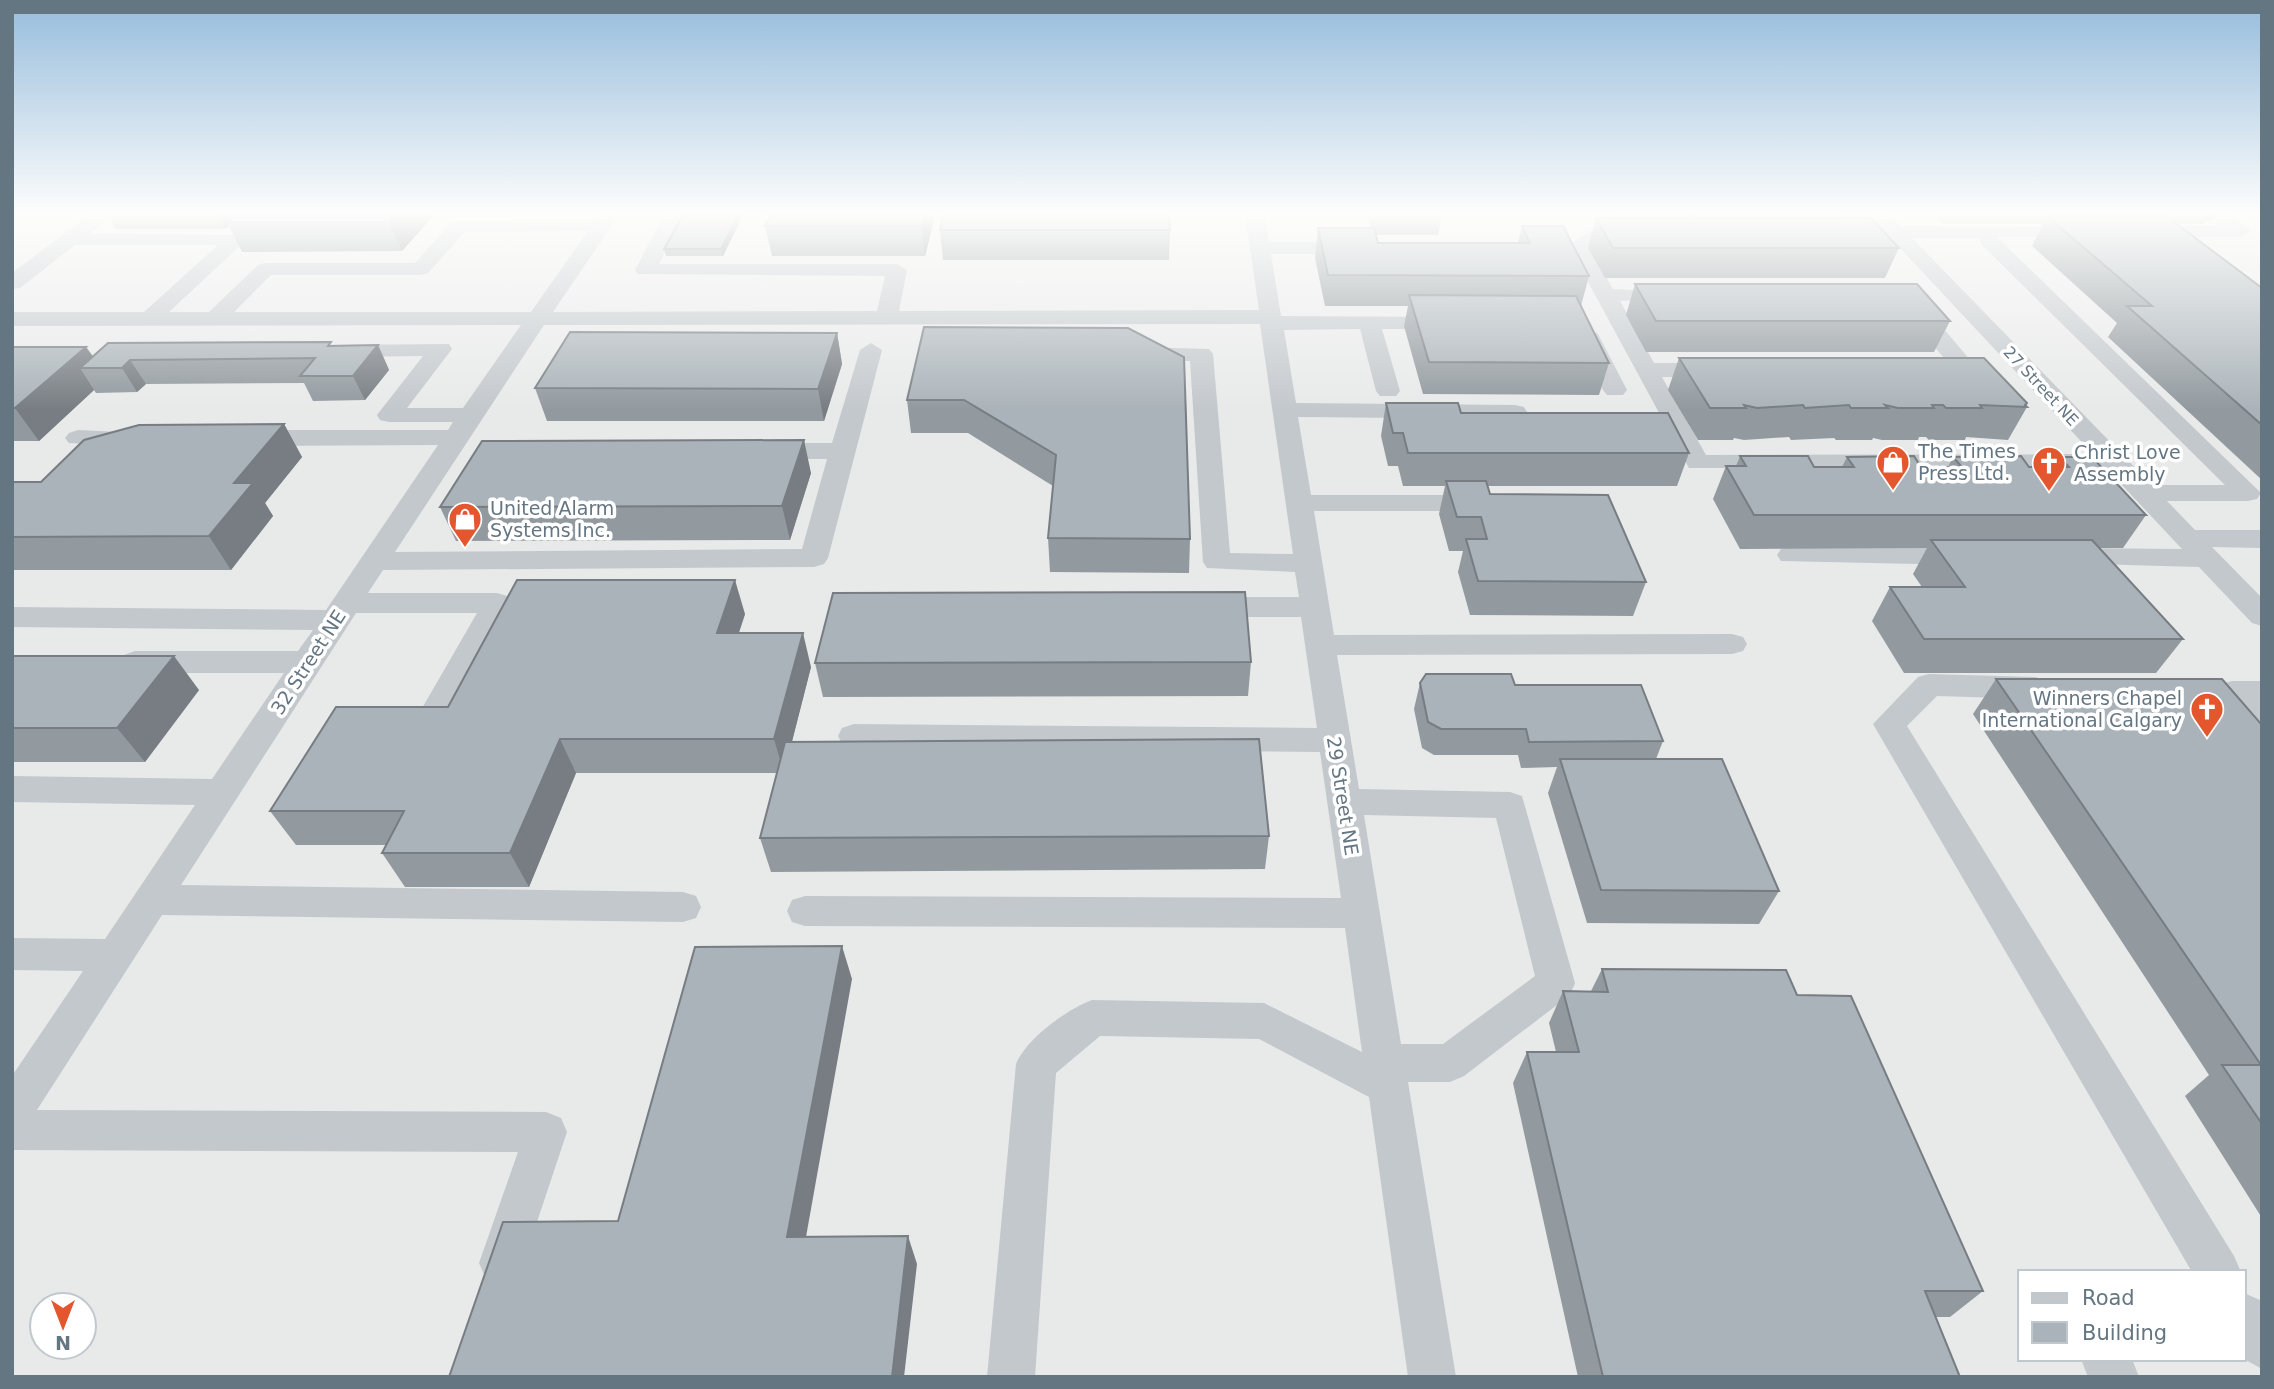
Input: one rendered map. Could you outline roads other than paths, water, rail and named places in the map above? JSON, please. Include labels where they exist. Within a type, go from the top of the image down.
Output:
[{"type":"street","points":[[149,330],[197,280]]},
{"type":"street","points":[[216,318],[255,280]]},
{"type":"street","name":"32 Street NE","points":[[12,1112],[341,612],[461,439],[565,280]]},
{"type":"street","points":[[707,318],[726,280]]},
{"type":"street","points":[[375,561],[814,558],[870,350],[894,280]]},
{"type":"street","name":"29 Street NE","points":[[1265,280],[1432,1377]]},
{"type":"street","points":[[1597,280],[1698,463],[2113,462]]},
{"type":"street","name":"27 Street NE","points":[[1939,280],[2262,616]]},
{"type":"street","points":[[2030,280],[2255,494]]},
{"type":"street","points":[[1606,295],[1647,295]]},
{"type":"street","points":[[1954,295],[1897,295],[1974,379]]},
{"type":"street","points":[[12,319],[149,330],[175,318],[883,318],[944,329],[1271,320],[1475,322]]},
{"type":"street","points":[[340,349],[367,318]]},
{"type":"street","points":[[663,339],[675,318]]},
{"type":"street","points":[[1567,321],[1580,321],[1615,390]]},
{"type":"street","points":[[1369,322],[1388,391]]},
{"type":"street","points":[[313,349],[441,349],[389,415],[461,439]]},
{"type":"street","points":[[844,350],[870,350]]},
{"type":"street","points":[[1118,354],[1200,354],[1217,562],[1308,563]]},
{"type":"street","points":[[1646,370],[1741,369]]},
{"type":"street","points":[[1942,372],[1974,379],[2036,381]]},
{"type":"street","points":[[1284,410],[1515,412]]},
{"type":"street","points":[[78,438],[163,438]]},
{"type":"street","points":[[216,438],[461,439]]},
{"type":"street","points":[[746,451],[842,451]]},
{"type":"street","points":[[2144,493],[2255,494]]},
{"type":"street","points":[[1298,503],[1505,503]]},
{"type":"street","points":[[2187,538],[2262,539]]},
{"type":"street","points":[[1791,555],[1995,557]]},
{"type":"street","points":[[2035,557],[2206,558]]},
{"type":"street","points":[[12,617],[341,612],[497,603],[438,710]]},
{"type":"street","points":[[1177,607],[1314,607]]},
{"type":"street","points":[[1320,645],[1732,644]]},
{"type":"street","points":[[106,662],[308,662]]},
{"type":"street","points":[[2066,688],[1928,685],[1889,724],[2217,1270]]},
{"type":"street","points":[[2233,691],[2262,726]]},
{"type":"street","points":[[854,736],[1335,740]]},
{"type":"street","points":[[12,789],[223,792]]},
{"type":"street","points":[[1011,1377],[1035,1064],[1092,1018],[1264,1021],[1386,1075],[1450,1063],[1556,983],[1510,805],[1344,802]]},
{"type":"street","points":[[152,900],[683,907]]},
{"type":"street","points":[[805,911],[1361,913]]},
{"type":"street","points":[[12,954],[116,955]]},
{"type":"street","points":[[12,1130],[547,1132],[489,1299]]},
{"type":"street","points":[[2246,1319],[2262,1345]]},
{"type":"street","points":[[2106,1361],[2115,1377]]},
{"type":"place","name":"The Times Press Ltd.","points":[[1893,492]]},
{"type":"place","name":"Christ Love Assembly","points":[[2049,493]]},
{"type":"place","name":"United Alarm Systems Inc.","points":[[465,549]]},
{"type":"place","name":"Winners Chapel International Calgary","points":[[2207,739]]}]
